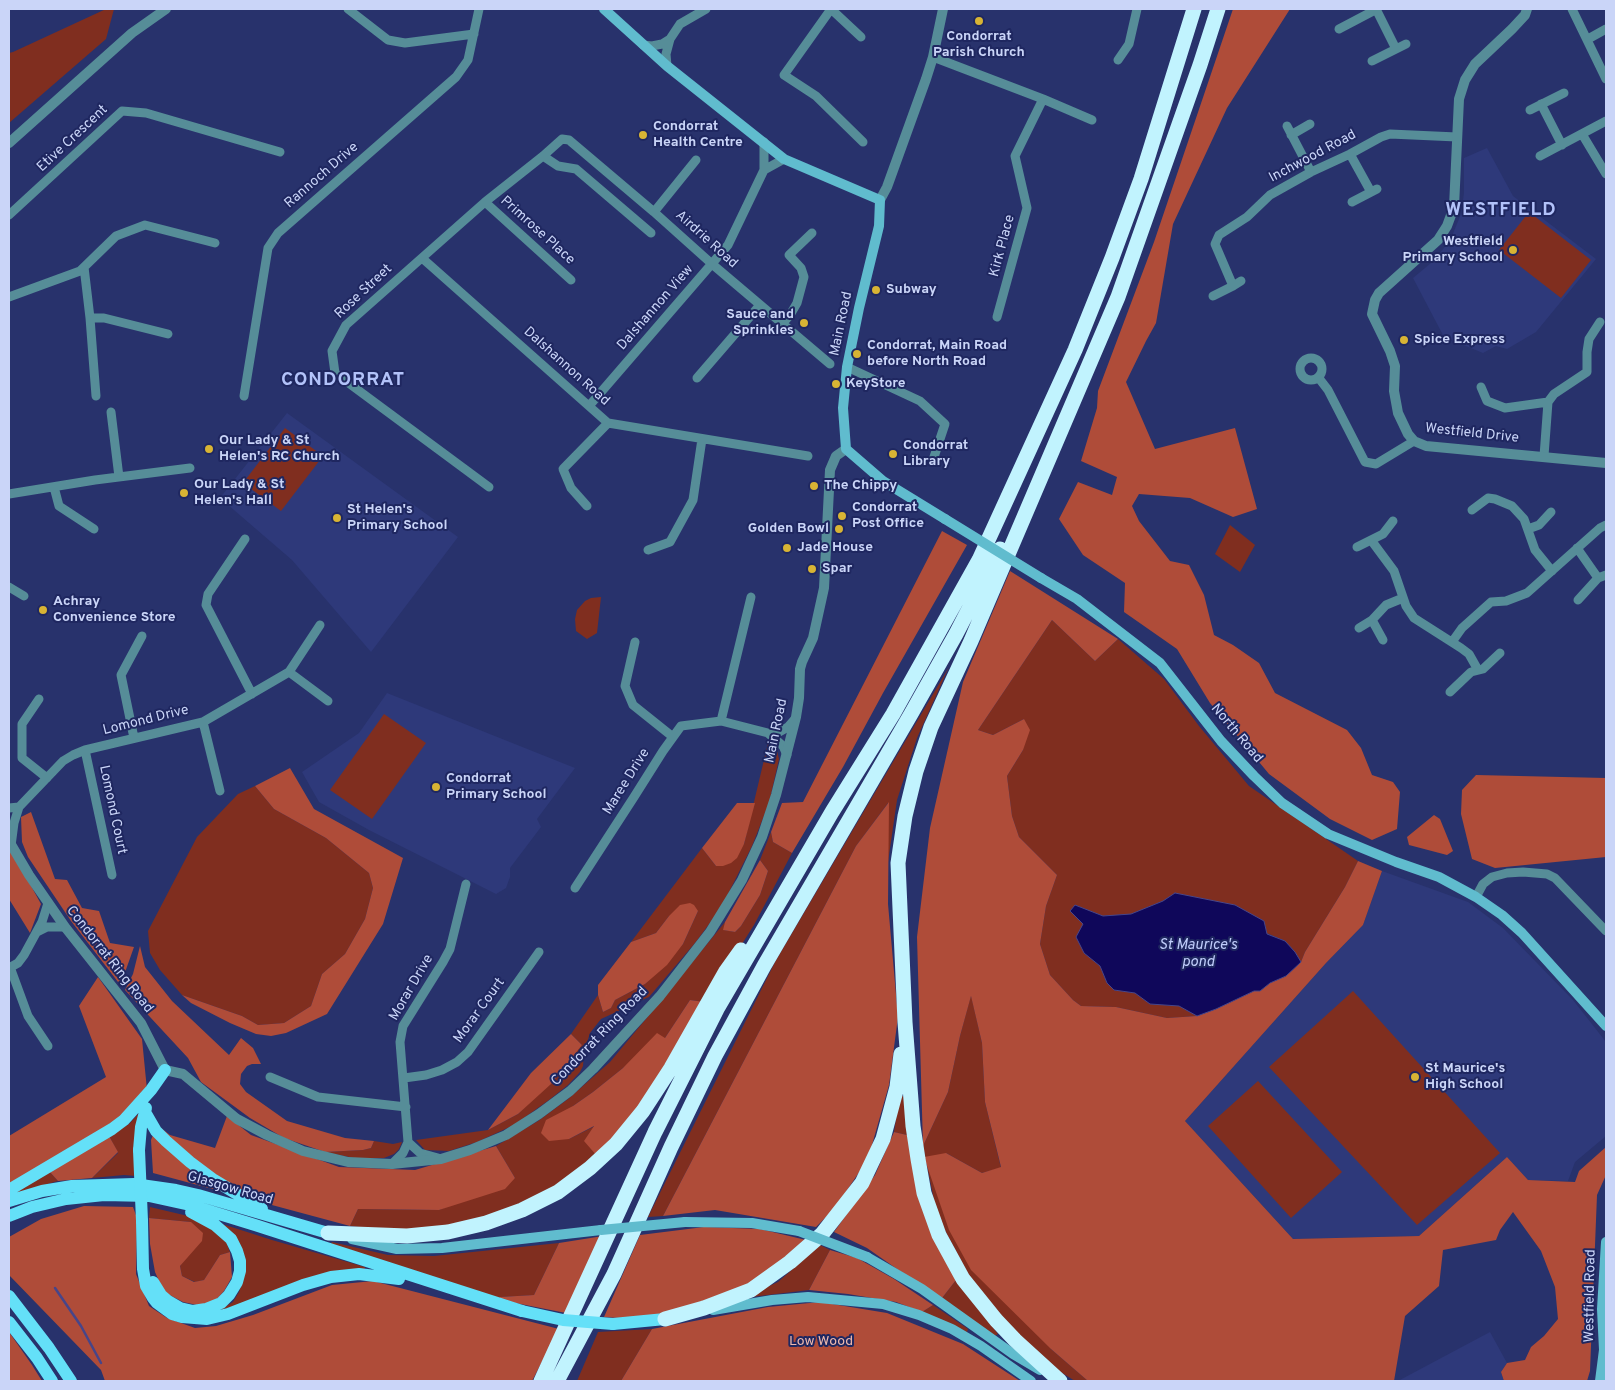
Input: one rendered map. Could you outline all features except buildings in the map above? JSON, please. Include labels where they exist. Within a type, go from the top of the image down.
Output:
[{"type":"highway","points":[[541,1381],[655,1132],[712,1018],[832,812],[893,714],[983,551],[1075,350],[1112,258],[1142,179],[1194,9]]},
{"type":"highway","points":[[1060,1381],[1014,1340],[981,1304],[963,1279],[939,1235],[924,1193],[913,1126],[905,1022],[898,863],[904,816],[916,771],[931,727],[971,641],[1118,297],[1218,9]]},
{"type":"highway","points":[[567,1381],[671,1147],[714,1056],[956,634],[1052,448]]},
{"type":"highway","points":[[328,1233],[407,1236],[448,1232],[486,1223],[522,1210],[558,1192],[590,1168],[616,1144],[643,1111],[671,1068],[726,972],[799,870]]},
{"type":"highway","points":[[665,1319],[704,1308],[751,1290],[790,1262],[822,1234],[862,1183],[882,1139],[897,1087],[905,1022]]},
{"type":"highway","points":[[557,1381],[614,1274]]},
{"type":"main road","points":[[604,9],[667,66],[784,159],[880,200]]},
{"type":"main road","name":"Main Road","points":[[846,449],[843,408],[848,367],[859,308],[879,226],[880,200]]},
{"type":"main road","name":"North Road","points":[[846,449],[883,481],[1077,599],[1160,662],[1222,741],[1282,803],[1328,834],[1387,859],[1439,877],[1476,897],[1502,915],[1522,933],[1606,1026]]},
{"type":"main road","points":[[9,1190],[112,1130],[132,1113],[165,1070]]},
{"type":"main road","points":[[151,1090],[139,1139],[144,1278],[153,1298],[172,1314],[190,1319],[207,1319],[228,1314],[303,1284],[343,1275],[359,1274],[386,1276],[472,1296]]},
{"type":"main road","points":[[145,1112],[156,1130],[190,1162],[214,1180],[277,1218]]},
{"type":"main road","name":"Glasgow Road","points":[[9,1201],[42,1191],[65,1187],[92,1184],[134,1184],[198,1195],[328,1233],[397,1249],[442,1248],[685,1222],[752,1223],[799,1231],[867,1257],[922,1290],[1013,1354],[1060,1381]]},
{"type":"main road","points":[[9,1216],[32,1207],[66,1199],[104,1195],[149,1196],[190,1205],[247,1222],[472,1296],[522,1311],[563,1320],[613,1324],[665,1319],[749,1303],[792,1298],[836,1299],[883,1304],[919,1315],[952,1329],[981,1346],[1031,1381]]},
{"type":"main road","points":[[143,1253],[153,1282],[161,1295],[174,1305],[186,1310],[206,1309],[221,1303],[229,1295],[239,1277],[240,1261],[237,1250],[231,1239],[222,1229],[202,1217],[149,1196]]},
{"type":"main road","name":"Westfield Road","points":[[1600,1381],[1605,1354],[1602,1309],[1606,1242]]},
{"type":"main road","points":[[9,1296],[49,1348],[71,1381]]},
{"type":"main road","points":[[9,1322],[52,1381]]},
{"type":"street","points":[[9,143],[132,32],[166,9]]},
{"type":"street","points":[[348,9],[388,40],[405,43],[474,34]]},
{"type":"street","name":"Rannoch Drive","points":[[244,396],[268,248],[278,233],[456,77],[468,60],[479,9]]},
{"type":"street","points":[[667,66],[666,54],[670,39],[680,24],[706,9]]},
{"type":"street","points":[[861,37],[831,9],[784,75],[816,96],[863,142]]},
{"type":"street","name":"Main Road","points":[[880,200],[887,187],[933,57],[943,9]]},
{"type":"street","points":[[1118,60],[1129,44],[1137,9]]},
{"type":"street","points":[[1339,29],[1376,9],[1396,49]]},
{"type":"street","name":"Westfield Drive","points":[[1527,9],[1525,15],[1512,29],[1475,64],[1465,80],[1459,99],[1454,207],[1448,226],[1438,240],[1379,293],[1373,306],[1372,314],[1395,366],[1394,391],[1398,413],[1408,434],[1414,441],[1426,446],[1606,463]]},
{"type":"street","points":[[1572,9],[1606,79]]},
{"type":"street","points":[[1588,39],[1606,29]]},
{"type":"street","points":[[643,45],[657,45],[670,39]]},
{"type":"street","points":[[1372,61],[1406,44]]},
{"type":"street","points":[[933,57],[1092,120]]},
{"type":"street","points":[[1530,110],[1564,93]]},
{"type":"street","name":"Kirk Place","points":[[997,317],[1027,208],[1015,156],[1043,99]]},
{"type":"street","points":[[1541,104],[1562,144]]},
{"type":"street","name":"Etive Crescent","points":[[9,215],[122,111],[146,113],[280,152]]},
{"type":"street","points":[[1540,156],[1606,121]]},
{"type":"street","points":[[1310,124],[1289,130],[1311,172]]},
{"type":"street","name":"Inchwood Road","points":[[1213,296],[1237,283],[1215,244],[1219,235],[1247,217],[1270,195],[1311,172],[1390,134],[1457,137]]},
{"type":"street","points":[[1582,134],[1605,170]]},
{"type":"street","name":"Rose Street","points":[[489,487],[335,373],[332,352],[346,325],[485,202],[544,156],[562,139]]},
{"type":"street","name":"Airdrie Road","points":[[562,139],[569,140],[830,364]]},
{"type":"street","name":"Dalshannon View","points":[[589,406],[728,245],[764,170],[764,142]]},
{"type":"street","points":[[1350,154],[1374,190],[1352,202]]},
{"type":"street","points":[[544,156],[558,166],[576,169],[651,233]]},
{"type":"street","points":[[764,170],[784,159]]},
{"type":"street","points":[[654,212],[696,160]]},
{"type":"street","name":"Primrose Place","points":[[485,202],[571,280]]},
{"type":"street","points":[[9,297],[80,271],[116,236],[145,225],[216,243]]},
{"type":"street","points":[[782,324],[797,303],[804,277],[801,268],[789,255],[812,233]]},
{"type":"street","name":"Dalshannon Road","points":[[422,258],[608,423],[808,456]]},
{"type":"street","points":[[84,267],[96,396]]},
{"type":"street","points":[[697,378],[760,305]]},
{"type":"street","points":[[90,318],[104,318],[168,334]]},
{"type":"street","points":[[1544,456],[1548,402],[1554,394],[1587,372],[1589,339],[1600,322]]},
{"type":"street","points":[[848,367],[920,401],[945,424],[933,460]]},
{"type":"street","points":[[1318,377],[1328,390],[1366,462],[1376,464],[1414,441]]},
{"type":"street","points":[[1481,387],[1487,402],[1505,408],[1548,402]]},
{"type":"street","points":[[111,412],[119,477]]},
{"type":"street","points":[[587,506],[571,488],[563,469],[608,423]]},
{"type":"street","points":[[648,550],[670,542],[693,500],[702,439]]},
{"type":"street","name":"Main Road","points":[[776,794],[796,717],[800,669],[813,638],[824,588],[830,470],[836,456],[846,449]]},
{"type":"street","points":[[9,494],[190,468]]},
{"type":"street","points":[[54,487],[59,506],[94,529]]},
{"type":"street","points":[[1472,510],[1488,498],[1496,499],[1512,506],[1524,519],[1535,550],[1552,571]]},
{"type":"street","points":[[1528,530],[1539,525],[1551,512]]},
{"type":"street","points":[[1357,547],[1383,534],[1393,521]]},
{"type":"street","points":[[1452,642],[1462,628],[1491,602],[1506,600],[1526,593],[1600,528],[1606,525]]},
{"type":"street","points":[[245,539],[208,594],[206,605],[252,694]]},
{"type":"street","points":[[1371,540],[1394,572],[1406,606],[1414,618],[1469,654],[1478,670]]},
{"type":"street","points":[[1577,548],[1602,576],[1578,600]]},
{"type":"street","points":[[9,587],[24,596]]},
{"type":"street","points":[[721,721],[751,597]]},
{"type":"street","points":[[1359,628],[1372,620],[1386,606],[1404,598]]},
{"type":"street","points":[[1372,620],[1383,640]]},
{"type":"street","name":"Lomond Drive","points":[[19,807],[63,761],[73,755],[85,750],[203,722],[289,672],[320,625]]},
{"type":"street","points":[[134,738],[121,675],[142,636]]},
{"type":"street","points":[[635,642],[625,686],[633,705],[673,737]]},
{"type":"street","points":[[1450,692],[1472,672],[1484,669],[1500,653]]},
{"type":"street","points":[[289,672],[328,701]]},
{"type":"street","points":[[39,699],[22,724],[22,758],[47,778]]},
{"type":"street","points":[[768,733],[779,732],[788,727],[796,717]]},
{"type":"street","name":"Maree Drive","points":[[575,888],[681,726],[721,721],[768,733]]},
{"type":"street","points":[[203,722],[220,791]]},
{"type":"street","points":[[768,733],[783,746],[787,755]]},
{"type":"street","name":"Lomond Court","points":[[85,750],[112,875]]},
{"type":"street","name":"Condorrat Ring Road","points":[[10,844],[65,927],[142,1023],[165,1070],[183,1074],[237,1119],[303,1151],[348,1162],[392,1164],[441,1159],[470,1150],[506,1135],[539,1114],[576,1085],[660,996],[710,932],[742,880],[762,837],[776,794]]},
{"type":"street","points":[[9,808],[19,807],[10,844]]},
{"type":"street","points":[[1476,897],[1483,884],[1492,877],[1515,872],[1547,874],[1555,878],[1606,931]]},
{"type":"street","name":"Morar Drive","points":[[408,1142],[400,1042],[403,1026],[450,949],[466,884]]},
{"type":"street","points":[[48,903],[37,932],[18,964],[10,967],[28,1016],[48,1046]]},
{"type":"street","points":[[37,932],[47,927],[65,927]]},
{"type":"street","name":"Morar Court","points":[[404,1078],[426,1075],[442,1070],[457,1062],[468,1052],[539,952]]},
{"type":"street","points":[[270,1077],[318,1097],[406,1107]]},
{"type":"street","points":[[392,1164],[402,1153],[408,1142],[420,1153],[441,1159]]},
{"type":"shaded area","points":[[106,9],[114,9],[106,39],[9,123],[9,53]]},
{"type":"shaded area","name":"Westfield Primary School","points":[[1487,148],[1513,196],[1596,259],[1536,332],[1507,349],[1496,346],[1483,353],[1444,337],[1413,278],[1431,263],[1450,241],[1461,214],[1464,193],[1464,158]]},
{"type":"shaded area","points":[[1529,212],[1591,260],[1561,298],[1499,250]]},
{"type":"shaded area","name":"St Helen's Primary School","points":[[287,413],[458,537],[371,652],[292,560],[220,498]]},
{"type":"shaded area","points":[[285,428],[323,456],[281,511],[243,483]]},
{"type":"shaded area","points":[[1230,525],[1255,545],[1240,572],[1215,554]]},
{"type":"shaded area","points":[[601,597],[597,633],[587,639],[576,631],[575,619],[577,610],[585,601]]},
{"type":"shaded area","points":[[1052,620],[1095,661],[1118,639],[1164,679],[1199,726],[1249,786],[1358,861],[1301,962],[1285,941],[1175,893],[1163,901],[1131,914],[1103,916],[1075,905],[1084,924],[1084,953],[1100,966],[1107,983],[1114,990],[1135,993],[1150,1004],[1179,1006],[1197,1016],[1167,1018],[1116,1007],[1081,1006],[1050,975],[1040,944],[1046,906],[1057,875],[1019,837],[1012,816],[1007,776],[1023,750],[1024,719],[993,735],[978,730]]},
{"type":"shaded area","points":[[949,667],[917,738],[897,800],[888,862],[888,803],[856,846],[663,1216],[648,1217],[775,962]]},
{"type":"shaded area","name":"Condorrat Primary School","points":[[387,693],[575,768],[537,819],[541,827],[510,868],[510,877],[506,888],[496,894],[369,830],[319,802],[302,772],[359,733]]},
{"type":"shaded area","points":[[384,714],[426,743],[372,819],[330,790]]},
{"type":"shaded area","points":[[768,743],[777,751],[779,759],[769,803],[752,846],[721,908],[695,943],[649,997],[601,1019],[590,1033],[580,1072],[568,1085],[549,1100],[514,1125],[477,1142],[449,1151],[425,1150],[416,1140],[488,1130],[518,1114],[582,1045],[571,1034],[598,995],[603,1012],[611,1008],[615,1000],[645,984],[683,944],[698,911],[669,916],[656,933],[631,942],[702,848],[716,866],[744,844]]},
{"type":"shaded area","points":[[255,786],[274,809],[326,838],[369,873],[373,888],[365,919],[345,954],[322,974],[311,1006],[284,1023],[258,1025],[242,1016],[182,995],[160,970],[150,953],[148,931],[197,837],[238,794]]},
{"type":"shaded area","points":[[771,832],[773,842],[792,853],[754,925],[705,1002],[690,1000],[665,1038],[573,1106],[569,1139],[595,1126],[597,1156],[544,1194],[496,1216],[458,1225],[396,1231],[350,1226],[358,1209],[439,1210],[515,1178],[496,1146],[538,1121],[568,1099],[610,1062],[725,922],[724,930],[735,932],[741,926],[760,895],[768,871],[760,860]]},
{"type":"shaded area","name":"St Maurice's High School","points":[[1382,871],[1468,902],[1503,928],[1573,1000],[1606,1042],[1606,1136],[1575,1162],[1568,1181],[1528,1180],[1507,1157],[1419,1236],[1293,1239],[1185,1121],[1326,963],[1363,925]]},
{"type":"shaded area","points":[[1353,991],[1500,1153],[1417,1225],[1269,1067]]},
{"type":"shaded area","points":[[971,995],[982,1043],[985,1102],[1001,1168],[982,1173],[946,1153],[1051,1349],[1088,1381],[1075,1381],[1043,1361],[981,1299],[937,1215],[923,1146],[948,1092]]},
{"type":"shaded area","points":[[1258,1081],[1342,1172],[1291,1218],[1208,1126]]},
{"type":"shaded area","points":[[900,1093],[906,1100],[907,1135],[894,1132]]},
{"type":"shaded area","points":[[140,1112],[136,1176],[124,1175],[92,1178],[118,1153],[109,1136],[129,1124]]},
{"type":"shaded area","points":[[374,1141],[393,1144],[402,1142],[394,1154],[384,1158],[354,1158],[325,1152],[363,1150],[371,1148]]},
{"type":"shaded area","points":[[49,1171],[58,1181],[13,1194]]},
{"type":"shaded area","points":[[150,1207],[188,1216],[212,1227],[226,1241],[230,1252],[220,1255],[204,1280],[195,1282],[182,1276],[180,1266],[187,1256],[191,1222],[149,1218]]},
{"type":"shaded area","points":[[219,1223],[365,1267],[364,1272],[220,1310],[233,1302],[239,1292],[245,1273]]},
{"type":"shaded area","points":[[332,1242],[388,1255],[434,1256],[559,1243],[534,1295],[501,1297],[500,1300],[330,1245]]},
{"type":"shaded area","points":[[820,1245],[830,1250],[809,1290],[743,1298],[778,1282]]},
{"type":"shaded area","points":[[956,1280],[998,1334],[995,1336],[942,1298]]},
{"type":"shaded area","points":[[933,1305],[968,1329],[967,1332],[922,1312]]},
{"type":"shaded area","points":[[652,1329],[621,1381],[577,1381],[598,1332]]},
{"type":"shaded area","points":[[1490,1332],[1507,1363],[1501,1372],[1504,1381],[1398,1381]]},
{"type":"green space","points":[[1233,9],[1290,9],[1227,108],[1173,224],[1156,323],[1126,382],[1155,449],[1235,428],[1257,509],[1233,517],[1190,498],[1139,494],[1132,506],[1139,521],[1170,561],[1189,565],[1204,595],[1214,635],[1233,645],[1259,663],[1275,693],[1347,730],[1361,748],[1372,775],[1393,782],[1400,792],[1397,829],[1372,840],[1330,819],[1269,774],[1210,703],[1177,649],[1124,612],[1125,583],[1083,555],[1059,519],[1078,482],[1112,495],[1117,477],[1081,461],[1097,408],[1098,391],[1154,242]]},
{"type":"green space","points":[[942,531],[967,545],[843,767],[792,853],[773,842],[771,832],[782,803],[803,802]]},
{"type":"green space","points":[[1010,571],[1118,639],[1095,661],[1052,620],[978,730],[993,735],[1024,719],[1030,730],[1023,750],[1007,776],[1012,816],[1019,837],[1057,875],[1046,906],[1040,944],[1050,975],[1081,1006],[1116,1007],[1167,1018],[1197,1016],[1254,991],[1260,991],[1270,983],[1286,976],[1301,962],[1358,861],[1382,871],[1363,925],[1326,963],[1185,1121],[1293,1239],[1419,1236],[1507,1157],[1528,1180],[1575,1182],[1579,1171],[1606,1147],[1606,1175],[1597,1195],[1590,1371],[1587,1381],[1504,1381],[1501,1372],[1507,1363],[1525,1360],[1531,1347],[1544,1336],[1558,1319],[1555,1287],[1541,1251],[1513,1212],[1500,1230],[1496,1240],[1443,1250],[1439,1286],[1405,1316],[1394,1381],[1088,1381],[1051,1349],[971,1270],[949,1230],[924,1157],[946,1153],[982,1173],[1001,1167],[985,1102],[982,1043],[971,996],[948,1092],[923,1146],[917,937],[930,828],[963,682]]},
{"type":"green space","points":[[290,768],[314,809],[403,858],[383,924],[327,1014],[286,1033],[271,1036],[256,1034],[230,1023],[191,1003],[182,995],[242,1016],[258,1025],[284,1023],[311,1006],[322,974],[345,954],[365,919],[373,888],[369,873],[326,838],[274,809],[255,786]]},
{"type":"green space","points":[[1476,775],[1606,778],[1606,857],[1495,868],[1472,859],[1461,814],[1462,790]]},
{"type":"green space","points":[[889,802],[888,904],[898,1017],[889,1085],[868,1159],[835,1208],[816,1227],[715,1210],[663,1216],[856,846]]},
{"type":"green space","points":[[737,803],[755,803],[744,844],[737,858],[731,863],[716,866],[702,848]]},
{"type":"green space","points":[[31,812],[55,879],[67,880],[82,908],[99,911],[110,943],[134,947],[123,978],[118,982],[71,921],[28,857],[22,842],[21,817]]},
{"type":"green space","points":[[1434,815],[1440,819],[1453,851],[1447,855],[1409,845],[1407,837]]},
{"type":"green space","points":[[9,846],[41,904],[30,933],[9,899]]},
{"type":"green space","points":[[760,860],[768,871],[760,895],[741,926],[735,932],[723,930],[725,922]]},
{"type":"green space","points":[[690,903],[698,911],[683,944],[667,965],[645,984],[615,1000],[611,1008],[603,1012],[598,995],[598,985],[631,942],[656,933],[680,905]]},
{"type":"green space","points":[[140,946],[145,967],[172,1001],[229,1055],[241,1038],[253,1048],[261,1064],[247,1066],[241,1074],[240,1084],[246,1092],[287,1121],[345,1138],[374,1141],[371,1148],[325,1152],[284,1138],[250,1118],[201,1082],[188,1058],[125,990],[133,974]]},
{"type":"green space","points":[[98,977],[142,1039],[147,1090],[120,1119],[9,1185],[9,1136],[106,1077],[79,1006]]},
{"type":"green space","points":[[690,1000],[705,1002],[650,1094],[597,1156],[584,1141],[594,1126],[569,1139],[549,1141],[541,1133],[546,1120],[573,1106],[593,1092],[623,1068],[657,1033],[665,1038]]},
{"type":"green space","points":[[571,1034],[582,1045],[551,1084],[518,1114],[488,1130],[531,1073]]},
{"type":"green space","points":[[227,1116],[251,1135],[339,1167],[415,1170],[496,1146],[515,1178],[505,1189],[439,1210],[358,1209],[350,1226],[153,1173],[151,1140],[157,1125],[170,1135],[215,1148]]},
{"type":"green space","points":[[894,1132],[907,1135],[956,1280],[942,1298],[867,1248],[834,1232],[875,1175]]},
{"type":"green space","points":[[109,1136],[118,1152],[92,1178],[58,1181],[49,1171]]},
{"type":"green space","points":[[84,1206],[133,1207],[137,1218],[136,1274],[149,1306],[167,1318],[195,1328],[216,1326],[253,1315],[332,1285],[373,1281],[559,1329],[532,1381],[105,1381],[101,1370],[9,1275],[9,1237],[41,1219]]},
{"type":"green space","points":[[149,1218],[191,1222],[203,1233],[202,1241],[180,1266],[182,1276],[194,1282],[204,1280],[220,1255],[230,1252],[232,1277],[224,1291],[214,1302],[197,1305],[183,1302],[164,1292],[155,1272],[150,1244]]},
{"type":"green space","points":[[704,1227],[760,1229],[806,1240],[775,1268],[737,1291],[664,1315],[604,1317],[640,1235]]},
{"type":"green space","points":[[603,1236],[566,1313],[500,1300],[500,1297],[534,1295],[559,1243]]},
{"type":"green space","points":[[830,1250],[857,1258],[894,1279],[933,1305],[922,1312],[896,1302],[809,1290]]},
{"type":"green space","name":"Low Wood","points":[[820,1302],[887,1313],[963,1344],[1020,1381],[621,1381],[652,1329],[768,1307]]},
{"type":"green space","points":[[9,1332],[32,1365],[42,1381],[9,1381]]},
{"type":"water","name":"St Maurice's pond","points":[[1175,893],[1235,905],[1264,921],[1267,934],[1285,941],[1301,962],[1286,976],[1270,983],[1260,991],[1254,991],[1197,1016],[1179,1006],[1150,1004],[1135,993],[1114,990],[1107,983],[1100,966],[1084,953],[1076,937],[1083,924],[1070,911],[1075,905],[1103,916],[1131,914],[1163,901]]},
{"type":"waterway","points":[[55,1288],[81,1326],[101,1363]]},
{"type":"place","name":"Condorrat Parish Church","points":[[979,21]]},
{"type":"place","name":"Condorrat Health Centre","points":[[643,135]]},
{"type":"place","name":"Westfield Primary School","points":[[1513,250]]},
{"type":"place","name":"Subway","points":[[876,290]]},
{"type":"place","name":"Sauce and Sprinkles","points":[[804,323]]},
{"type":"place","name":"Spice Express","points":[[1404,340]]},
{"type":"place","name":"Condorrat, Main Road before North Road","points":[[857,354]]},
{"type":"place","name":"KeyStore","points":[[836,384]]},
{"type":"place","name":"Our Lady & St Helen's RC Church","points":[[209,449]]},
{"type":"place","name":"Condorrat Library","points":[[893,454]]},
{"type":"place","name":"The Chippy","points":[[814,486]]},
{"type":"place","name":"Our Lady & St Helen's Hall","points":[[184,493]]},
{"type":"place","name":"Condorrat Post Office","points":[[842,516]]},
{"type":"place","name":"St Helen's Primary School","points":[[337,518]]},
{"type":"place","name":"Golden Bowl","points":[[839,529]]},
{"type":"place","name":"Jade House","points":[[787,548]]},
{"type":"place","name":"Spar","points":[[812,569]]},
{"type":"place","name":"Achray Convenience Store","points":[[43,610]]},
{"type":"place","name":"Condorrat Primary School","points":[[436,787]]},
{"type":"place","name":"St Maurice's High School","points":[[1415,1077]]},
{"type":"district","name":"WESTFIELD","points":[[1501,211]]},
{"type":"district","name":"CONDORRAT","points":[[343,381]]}]
